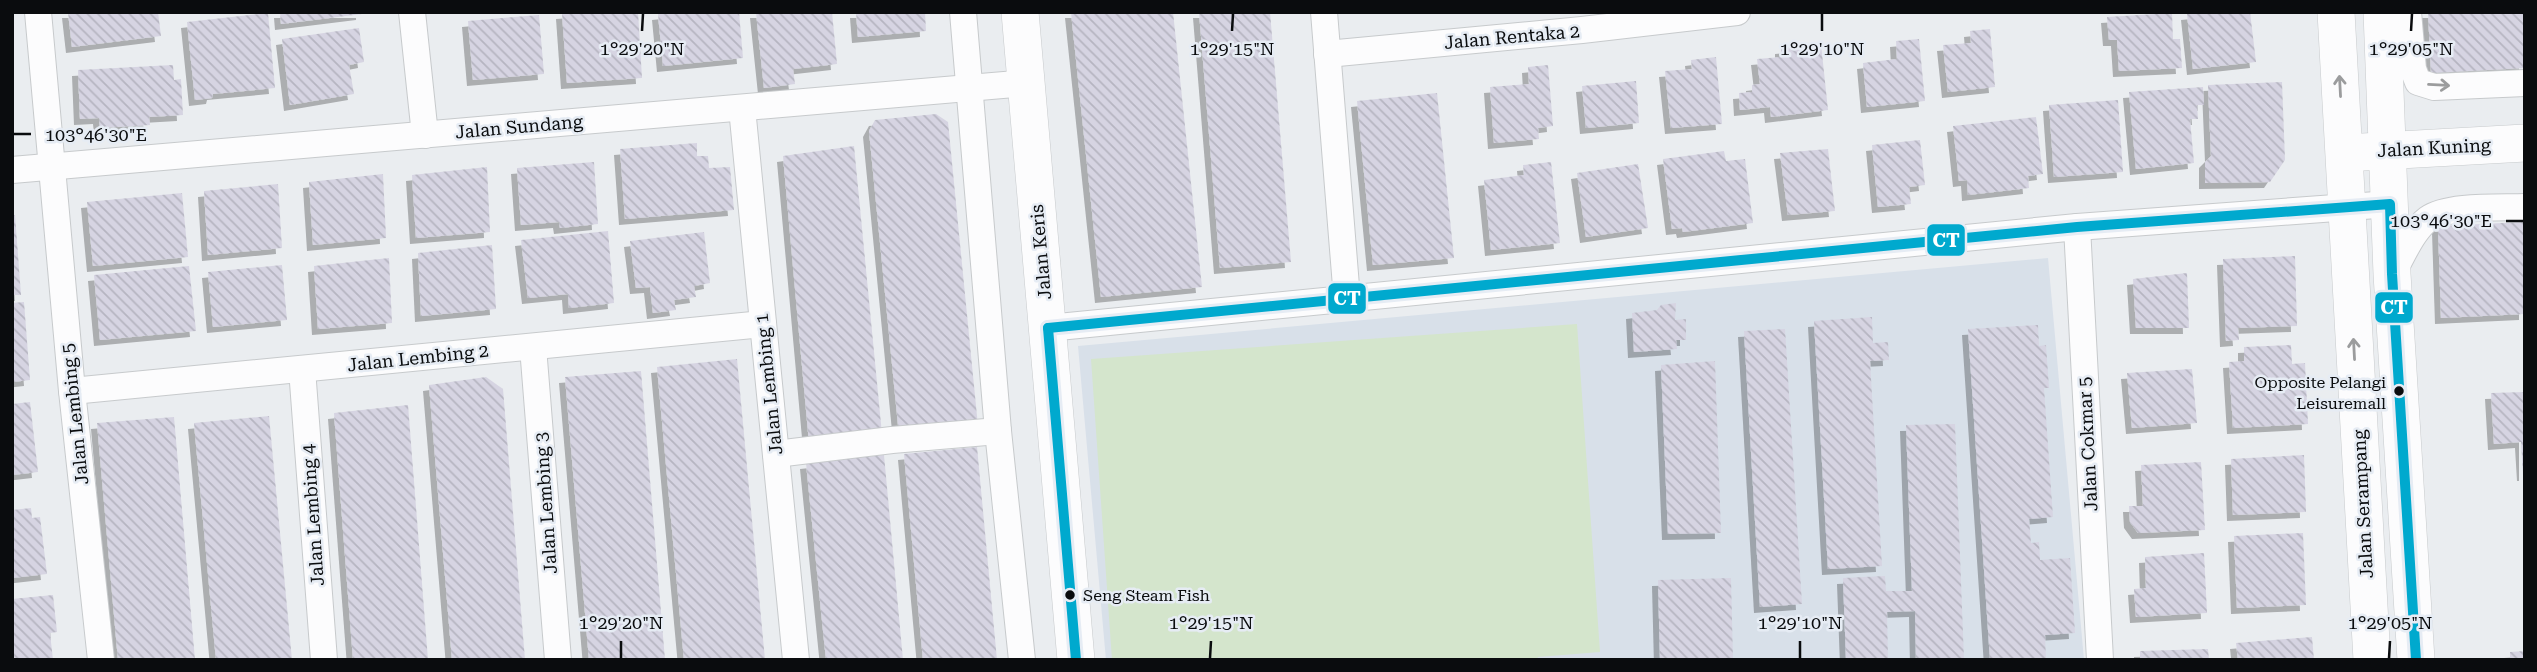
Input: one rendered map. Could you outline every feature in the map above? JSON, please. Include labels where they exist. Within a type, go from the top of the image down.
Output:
[{"type":"main road","name":"Jalan Keris","points":[[1020,12],[1076,660]]},
{"type":"main road","name":"Jalan Serampang","points":[[2336,12],[2372,660]]},
{"type":"main road","points":[[2382,12],[2392,274],[2416,660]]},
{"type":"main road","name":"Jalan Kuning","points":[[2344,154],[2525,143]]},
{"type":"street","name":"Jalan Lembing 5","points":[[38,12],[72,390],[100,660]]},
{"type":"street","points":[[412,12],[425,135]]},
{"type":"street","points":[[963,12],[998,430],[1022,660]]},
{"type":"street","points":[[1324,12],[1348,299]]},
{"type":"street","name":"Jalan Rentaka 2","points":[[1327,54],[1581,21],[1737,12]]},
{"type":"street","points":[[2408,12],[2413,69],[2418,82],[2434,87],[2525,83]]},
{"type":"street","name":"Jalan Sundang","points":[[12,170],[1026,83]]},
{"type":"street","name":"Jalan Lembing 1","points":[[742,108],[796,660]]},
{"type":"street","points":[[1048,328],[2077,227],[2390,204]]},
{"type":"street","points":[[2392,274],[2417,231],[2428,219],[2445,211],[2525,207]]},
{"type":"street","name":"Jalan Cokmar 5","points":[[2077,227],[2100,660]]},
{"type":"street","name":"Jalan Lembing 2","points":[[72,390],[763,324]]},
{"type":"street","name":"Jalan Lembing 3","points":[[533,347],[558,660]]},
{"type":"street","name":"Jalan Lembing 4","points":[[302,369],[324,660]]},
{"type":"street","points":[[776,454],[998,430]]},
{"type":"shaded area","points":[[2048,258],[2084,660],[1106,660],[1078,346]]},
{"type":"green space","points":[[1577,324],[1600,652],[1538,657],[1537,660],[1112,660],[1091,359]]},
{"type":"building","points":[[68,12],[158,12],[161,36],[72,47]]},
{"type":"building","points":[[280,12],[362,12],[362,14],[281,24]]},
{"type":"building","points":[[638,12],[642,78],[567,83],[562,13]]},
{"type":"building","points":[[739,12],[743,58],[663,66],[658,14]]},
{"type":"building","points":[[756,12],[832,12],[837,64],[793,69],[795,84],[764,88]]},
{"type":"building","points":[[856,12],[925,12],[926,31],[858,37]]},
{"type":"building","points":[[1071,12],[1173,12],[1202,287],[1101,297]]},
{"type":"building","points":[[1199,12],[1270,12],[1291,262],[1220,268]]},
{"type":"building","points":[[2250,12],[2256,62],[2193,69],[2187,14]]},
{"type":"building","points":[[2428,12],[2525,12],[2525,68],[2431,73]]},
{"type":"building","points":[[268,13],[275,88],[213,94],[212,98],[195,100],[187,22]]},
{"type":"building","points":[[2172,13],[2173,39],[2180,39],[2182,68],[2119,71],[2117,40],[2109,40],[2107,17]]},
{"type":"building","points":[[539,15],[544,74],[473,80],[468,21]]},
{"type":"building","points":[[359,28],[364,62],[349,65],[354,94],[290,105],[282,39]]},
{"type":"building","points":[[1990,29],[1995,87],[1948,92],[1943,45],[1971,43],[1970,31]]},
{"type":"building","points":[[1919,39],[1925,101],[1867,107],[1863,63],[1897,59],[1896,41]]},
{"type":"building","points":[[1821,44],[1828,110],[1771,117],[1770,107],[1740,110],[1739,93],[1752,92],[1752,85],[1760,84],[1757,59],[1781,57],[1781,48]]},
{"type":"building","points":[[1716,57],[1722,124],[1671,128],[1665,71],[1692,69],[1691,60]]},
{"type":"building","points":[[173,65],[174,80],[181,79],[183,115],[149,117],[150,125],[100,128],[99,118],[80,119],[78,70]]},
{"type":"building","points":[[1548,65],[1553,126],[1538,128],[1539,139],[1494,143],[1490,87],[1529,84],[1528,67]]},
{"type":"building","points":[[1636,81],[1639,123],[1586,128],[1582,86]]},
{"type":"building","points":[[2282,82],[2285,160],[2270,182],[2205,183],[2205,162],[2211,156],[2208,85]]},
{"type":"building","points":[[2203,87],[2204,105],[2197,105],[2198,119],[2190,119],[2194,163],[2136,169],[2129,92]]},
{"type":"building","points":[[1437,93],[1454,258],[1373,265],[1357,101]]},
{"type":"building","points":[[2118,100],[2123,172],[2054,177],[2049,105]]},
{"type":"building","points":[[936,114],[948,122],[978,426],[899,435],[869,131],[875,120]]},
{"type":"building","points":[[2036,117],[2043,174],[2028,176],[2029,188],[1968,195],[1967,180],[1959,181],[1953,126]]},
{"type":"building","points":[[1920,140],[1925,185],[1909,187],[1911,204],[1878,207],[1872,145]]},
{"type":"building","points":[[697,143],[697,156],[708,156],[709,168],[730,167],[734,210],[625,219],[620,149]]},
{"type":"building","points":[[854,146],[882,434],[809,443],[783,156]]},
{"type":"building","points":[[1828,149],[1835,211],[1788,215],[1780,153]]},
{"type":"building","points":[[1724,151],[1726,161],[1745,159],[1753,223],[1683,232],[1682,228],[1672,229],[1663,159]]},
{"type":"building","points":[[594,162],[598,224],[560,228],[559,222],[521,225],[517,168]]},
{"type":"building","points":[[1551,162],[1560,243],[1491,250],[1484,180],[1524,175],[1523,165]]},
{"type":"building","points":[[1638,164],[1648,228],[1586,237],[1577,173]]},
{"type":"building","points":[[487,167],[490,232],[416,238],[412,175]]},
{"type":"building","points":[[383,174],[386,238],[313,245],[309,182]]},
{"type":"building","points":[[278,184],[282,248],[208,255],[204,191]]},
{"type":"building","points":[[182,193],[188,257],[93,266],[87,202]]},
{"type":"building","points":[[15,215],[21,295],[12,295],[12,216]]},
{"type":"building","points":[[2525,222],[2525,314],[2441,318],[2438,226]]},
{"type":"building","points":[[608,231],[614,303],[569,308],[568,294],[528,298],[521,240]]},
{"type":"building","points":[[704,232],[710,283],[694,286],[696,297],[674,300],[676,310],[653,313],[650,287],[636,288],[630,241]]},
{"type":"building","points":[[492,245],[496,309],[421,316],[418,253]]},
{"type":"building","points":[[2295,256],[2297,326],[2238,328],[2239,340],[2226,341],[2223,259]]},
{"type":"building","points":[[389,258],[392,323],[318,329],[314,266]]},
{"type":"building","points":[[282,265],[287,320],[213,327],[208,272]]},
{"type":"building","points":[[189,266],[196,331],[100,340],[94,275]]},
{"type":"building","points":[[2187,273],[2189,328],[2136,328],[2133,279]]},
{"type":"building","points":[[24,302],[30,380],[12,382],[12,303]]},
{"type":"building","points":[[1676,303],[1675,320],[1686,319],[1686,340],[1676,340],[1677,349],[1634,352],[1632,313],[1657,310],[1661,305]]},
{"type":"building","points":[[1872,317],[1873,343],[1888,342],[1889,360],[1870,361],[1882,566],[1828,569],[1814,321]]},
{"type":"building","points":[[2038,325],[2039,346],[2046,345],[2049,388],[2044,388],[2053,517],[2029,519],[2031,543],[2039,542],[2040,560],[2070,558],[2075,633],[2045,635],[2046,660],[1990,660],[1968,329]]},
{"type":"building","points":[[1785,329],[1802,604],[1760,607],[1744,331]]},
{"type":"building","points":[[2291,345],[2292,364],[2305,363],[2308,424],[2233,428],[2229,362],[2244,361],[2244,347]]},
{"type":"building","points":[[737,359],[765,660],[684,660],[657,367]]},
{"type":"building","points":[[1715,361],[1721,533],[1668,534],[1661,365]]},
{"type":"building","points":[[2192,369],[2197,423],[2132,428],[2127,373]]},
{"type":"building","points":[[641,371],[665,660],[589,660],[565,377]]},
{"type":"building","points":[[486,377],[503,389],[525,660],[452,660],[429,385]]},
{"type":"building","points":[[2525,392],[2523,475],[2521,442],[2494,444],[2491,393]]},
{"type":"building","points":[[30,402],[38,472],[12,475],[12,404]]},
{"type":"building","points":[[408,405],[428,660],[353,660],[334,413]]},
{"type":"building","points":[[269,416],[292,660],[216,660],[194,423]]},
{"type":"building","points":[[174,417],[195,660],[118,660],[97,423]]},
{"type":"building","points":[[1955,424],[1964,660],[1916,660],[1915,611],[1887,612],[1888,660],[1846,660],[1843,578],[1885,576],[1886,591],[1912,591],[1906,425]]},
{"type":"building","points":[[977,447],[997,660],[923,660],[904,454]]},
{"type":"building","points":[[884,455],[903,660],[826,660],[806,463]]},
{"type":"building","points":[[2304,455],[2306,512],[2233,515],[2231,459]]},
{"type":"building","points":[[2201,462],[2205,530],[2138,533],[2130,522],[2129,506],[2143,506],[2141,465]]},
{"type":"building","points":[[31,508],[32,518],[40,517],[47,574],[12,578],[12,510]]},
{"type":"building","points":[[2303,533],[2306,605],[2237,608],[2234,536]]},
{"type":"building","points":[[2204,553],[2207,613],[2136,617],[2134,589],[2146,588],[2145,557]]},
{"type":"building","points":[[1731,578],[1733,660],[1660,660],[1658,580]]},
{"type":"building","points":[[53,595],[57,632],[50,633],[53,660],[12,660],[12,599]]},
{"type":"building","points":[[2312,637],[2314,660],[2238,660],[2236,643]]},
{"type":"building","points":[[2208,649],[2209,660],[2140,660],[2140,651]]},
{"type":"building","points":[[2525,651],[2525,660],[2510,660],[2510,652]]},
{"type":"transit line","name":"CT","points":[[1048,328],[2077,227],[2390,204],[2416,660]]},
{"type":"transit line","name":"CT","points":[[1048,328],[1076,660]]},
{"type":"place","name":"Opposite Pelangi Leisuremall","points":[[2399,391]]},
{"type":"place","name":"Seng Steam Fish","points":[[1070,595]]}]
